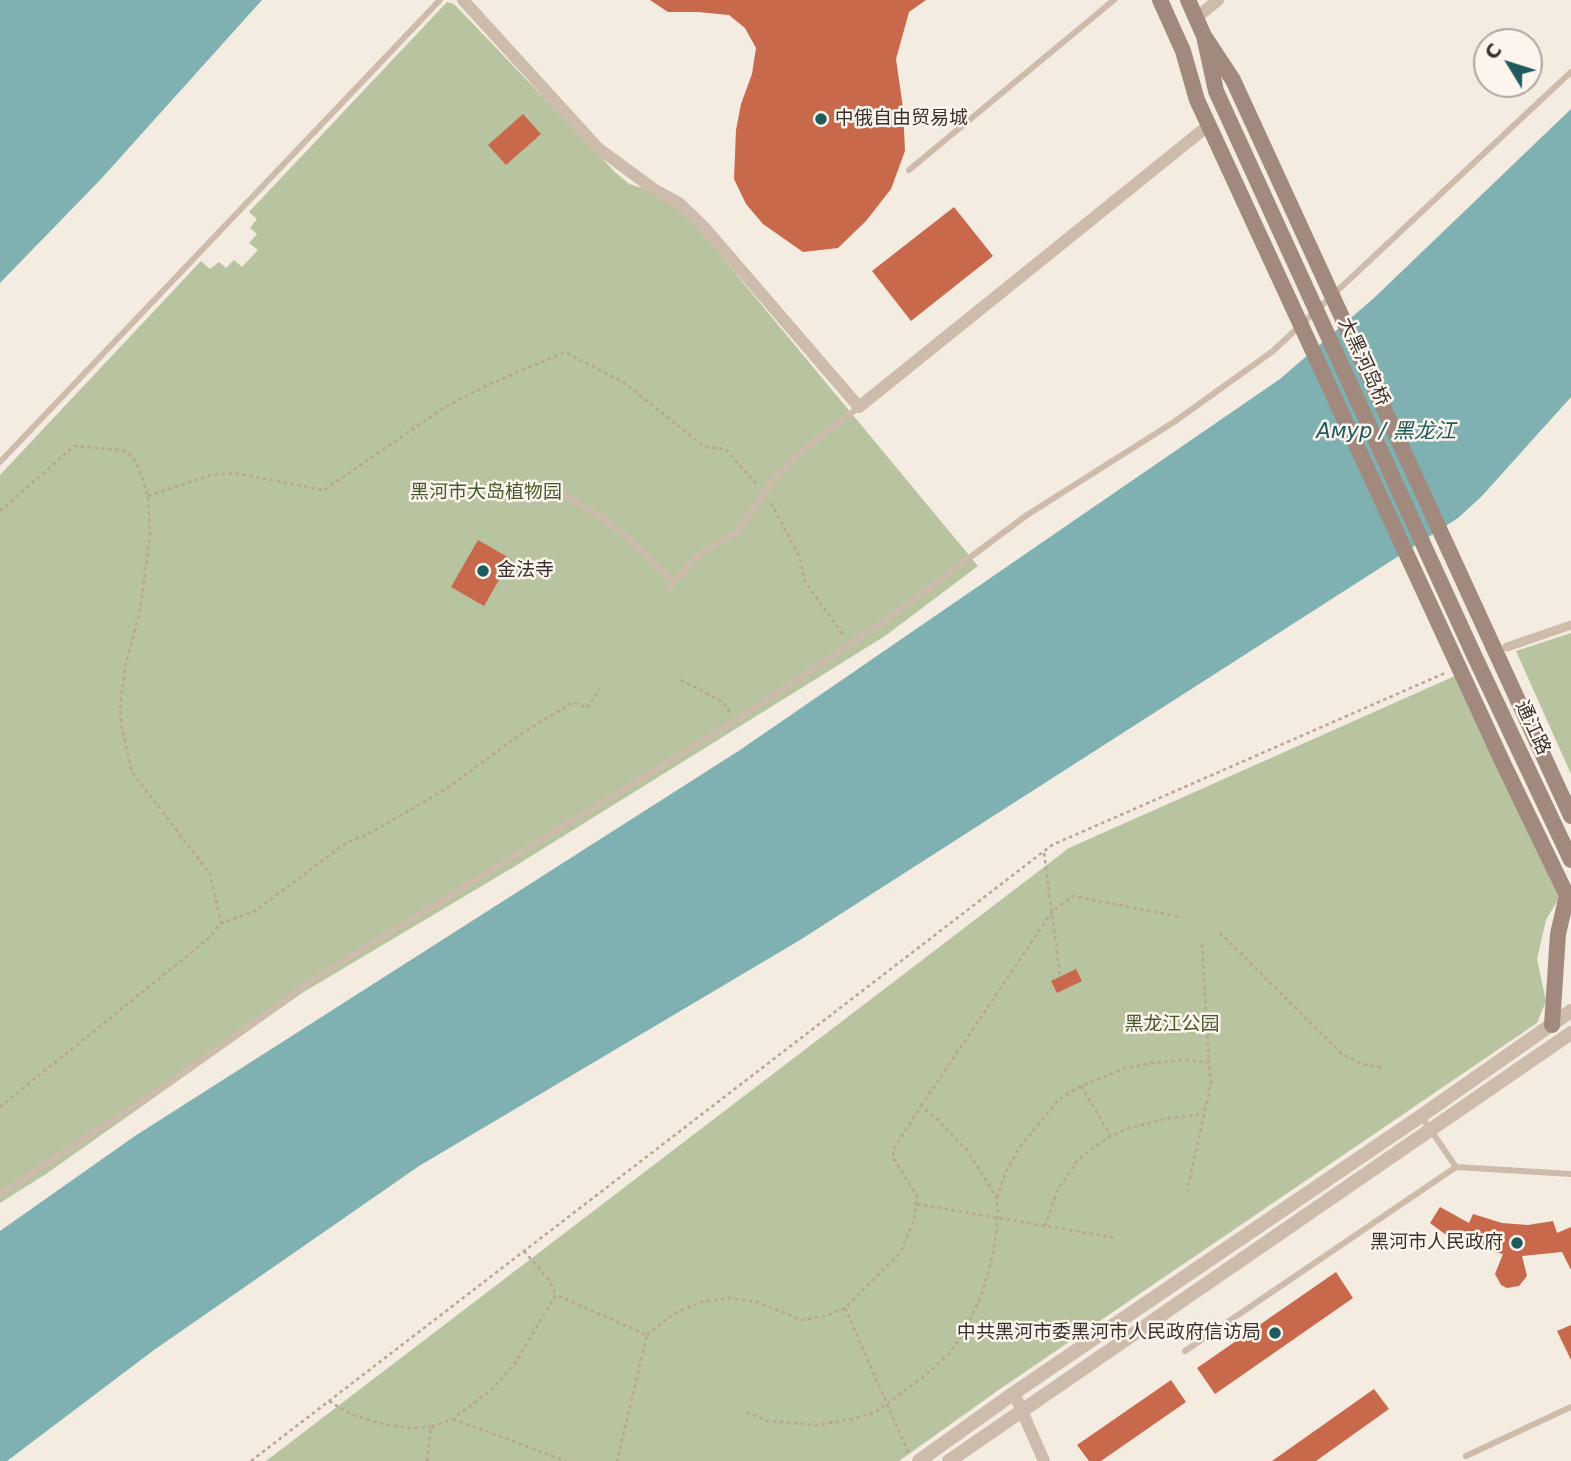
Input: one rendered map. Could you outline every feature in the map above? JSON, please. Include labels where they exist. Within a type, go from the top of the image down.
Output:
[{"type":"main road","points":[[1160,0],[1183,51],[1197,100],[1452,665],[1569,900],[1558,934],[1552,1025]]},
{"type":"main road","points":[[1188,0],[1204,36],[1233,80],[1500,646],[1571,816]]},
{"type":"main road","points":[[1204,36],[1216,91]]},
{"type":"main road","points":[[1183,51],[1216,91]]},
{"type":"main road","name":"大黑河岛桥","points":[[1216,91],[1473,653]]},
{"type":"main road","name":"通江路","points":[[1473,653],[1571,860]]},
{"type":"street","points":[[463,0],[598,148],[655,190],[678,203],[703,226],[859,407],[1209,125]]},
{"type":"street","points":[[1196,18],[1218,0]]},
{"type":"street","points":[[1500,646],[1571,625]]},
{"type":"street","points":[[913,1457],[1014,1393],[1571,1012]]},
{"type":"street","points":[[949,1461],[1571,1033]]},
{"type":"street","points":[[1014,1393],[1044,1461]]},
{"type":"lane","points":[[0,462],[440,0]]},
{"type":"lane","points":[[909,170],[1114,0]]},
{"type":"lane","points":[[0,1194],[169,1083],[317,977],[735,721],[851,645],[1027,515],[1174,422],[1273,351],[1571,72]]},
{"type":"lane","points":[[668,589],[698,555],[737,532],[776,477],[803,450],[859,407]]},
{"type":"lane","points":[[546,484],[604,519],[674,582]]},
{"type":"lane","points":[[1421,1116],[1456,1167]]},
{"type":"lane","points":[[1185,1351],[1456,1167],[1571,1174]]},
{"type":"lane","points":[[1466,1456],[1571,1407]]},
{"type":"path","points":[[148,496],[211,475],[234,473],[324,490],[445,407],[565,352],[623,382],[705,447],[725,449],[764,495],[800,558],[805,582],[851,645]]},
{"type":"path","points":[[0,511],[70,448],[79,446],[122,450],[132,456],[138,466],[148,496],[150,536],[140,610],[125,667],[120,708],[122,729],[132,772],[210,874],[221,923]]},
{"type":"path","points":[[251,1461],[1052,845],[1452,665]]},
{"type":"path","points":[[681,680],[723,702],[735,721]]},
{"type":"path","points":[[0,1107],[208,939],[221,923],[262,907],[308,869],[346,843],[370,833],[446,789],[519,736],[573,702],[587,708],[600,689]]},
{"type":"path","points":[[1044,852],[1060,975]]},
{"type":"path","points":[[617,1461],[647,1335],[673,1314],[701,1302],[731,1298],[757,1302],[802,1320],[826,1316],[845,1308],[900,1254],[914,1220],[917,1196],[894,1159],[893,1150],[1052,912],[1072,896],[1182,917]]},
{"type":"path","points":[[1220,933],[1342,1054],[1362,1064],[1384,1068]]},
{"type":"path","points":[[1187,1191],[1211,1083],[1202,944]]},
{"type":"path","points":[[743,1411],[768,1421],[816,1425],[874,1413],[887,1404],[949,1354],[965,1331],[982,1293],[993,1255],[998,1219],[997,1198],[1004,1174],[1019,1148],[1059,1099],[1081,1086],[1126,1068],[1183,1060],[1209,1062]]},
{"type":"path","points":[[1081,1086],[1111,1136]]},
{"type":"path","points":[[921,1107],[937,1119],[967,1150],[997,1198]]},
{"type":"path","points":[[1045,1226],[1058,1189],[1077,1161],[1111,1136],[1170,1118],[1204,1114]]},
{"type":"path","points":[[917,1204],[1116,1238]]},
{"type":"path","points":[[524,1251],[549,1280],[556,1295],[647,1335]]},
{"type":"path","points":[[330,1401],[352,1415],[408,1428],[431,1427],[453,1419],[492,1389],[514,1365],[556,1295]]},
{"type":"path","points":[[845,1308],[913,1457]]},
{"type":"path","points":[[453,1419],[566,1461]]},
{"type":"path","points":[[427,1461],[431,1427]]},
{"type":"green space","name":"黑河市大岛植物园","points":[[447,2],[454,4],[614,171],[629,184],[649,190],[679,210],[697,227],[978,566],[885,636],[512,868],[302,993],[46,1174],[0,1203],[0,475],[201,261],[210,269],[219,262],[226,268],[234,260],[242,267],[258,250],[249,243],[257,234],[250,228],[257,219],[249,212]]},
{"type":"green space","points":[[1571,633],[1571,774],[1516,651]]},
{"type":"green space","name":"黑龙江公园","points":[[1457,675],[1559,898],[1546,920],[1537,959],[1546,1001],[1537,1023],[1000,1389],[899,1461],[266,1461],[1069,848]]},
{"type":"water","points":[[0,0],[262,0],[101,179],[0,283]]},
{"type":"water","name":"Амур / 黑龙江","points":[[1571,109],[1571,397],[1481,497],[1458,518],[800,940],[419,1166],[154,1350],[7,1461],[0,1461],[0,1231],[135,1136],[740,750],[1280,379],[1374,298]]},
{"type":"building","name":"中俄自由贸易城","points":[[650,0],[926,0],[909,12],[896,59],[903,108],[905,151],[891,189],[866,221],[838,248],[803,252],[763,224],[746,204],[734,179],[736,130],[741,104],[752,74],[756,48],[745,28],[729,15],[668,12]]},
{"type":"building","points":[[523,114],[541,134],[506,165],[488,145]]},
{"type":"building","points":[[954,207],[993,256],[911,321],[872,271]]},
{"type":"building","points":[[478,540],[511,559],[484,606],[451,587]]},
{"type":"building","points":[[1076,969],[1082,981],[1057,993],[1051,981]]},
{"type":"building","name":"黑河市人民政府","points":[[1440,1207],[1469,1223],[1473,1214],[1502,1223],[1528,1225],[1553,1221],[1557,1233],[1571,1227],[1571,1270],[1562,1252],[1522,1256],[1527,1276],[1519,1286],[1507,1288],[1501,1285],[1495,1274],[1503,1254],[1449,1237],[1430,1223]]},
{"type":"building","name":"中共黑河市委黑河市人民政府信访局","points":[[1336,1272],[1353,1298],[1215,1394],[1197,1368]]},
{"type":"building","points":[[1571,1325],[1571,1360],[1557,1331]]},
{"type":"building","points":[[1171,1380],[1186,1402],[1101,1461],[1089,1461],[1077,1445]]},
{"type":"building","points":[[1374,1389],[1389,1409],[1316,1461],[1272,1461]]},
{"type":"place","name":"中俄自由贸易城","points":[[821,119]]},
{"type":"place","name":"金法寺","points":[[483,571]]},
{"type":"place","name":"黑河市人民政府","points":[[1517,1243]]},
{"type":"place","name":"中共黑河市委黑河市人民政府信访局","points":[[1275,1333]]}]
